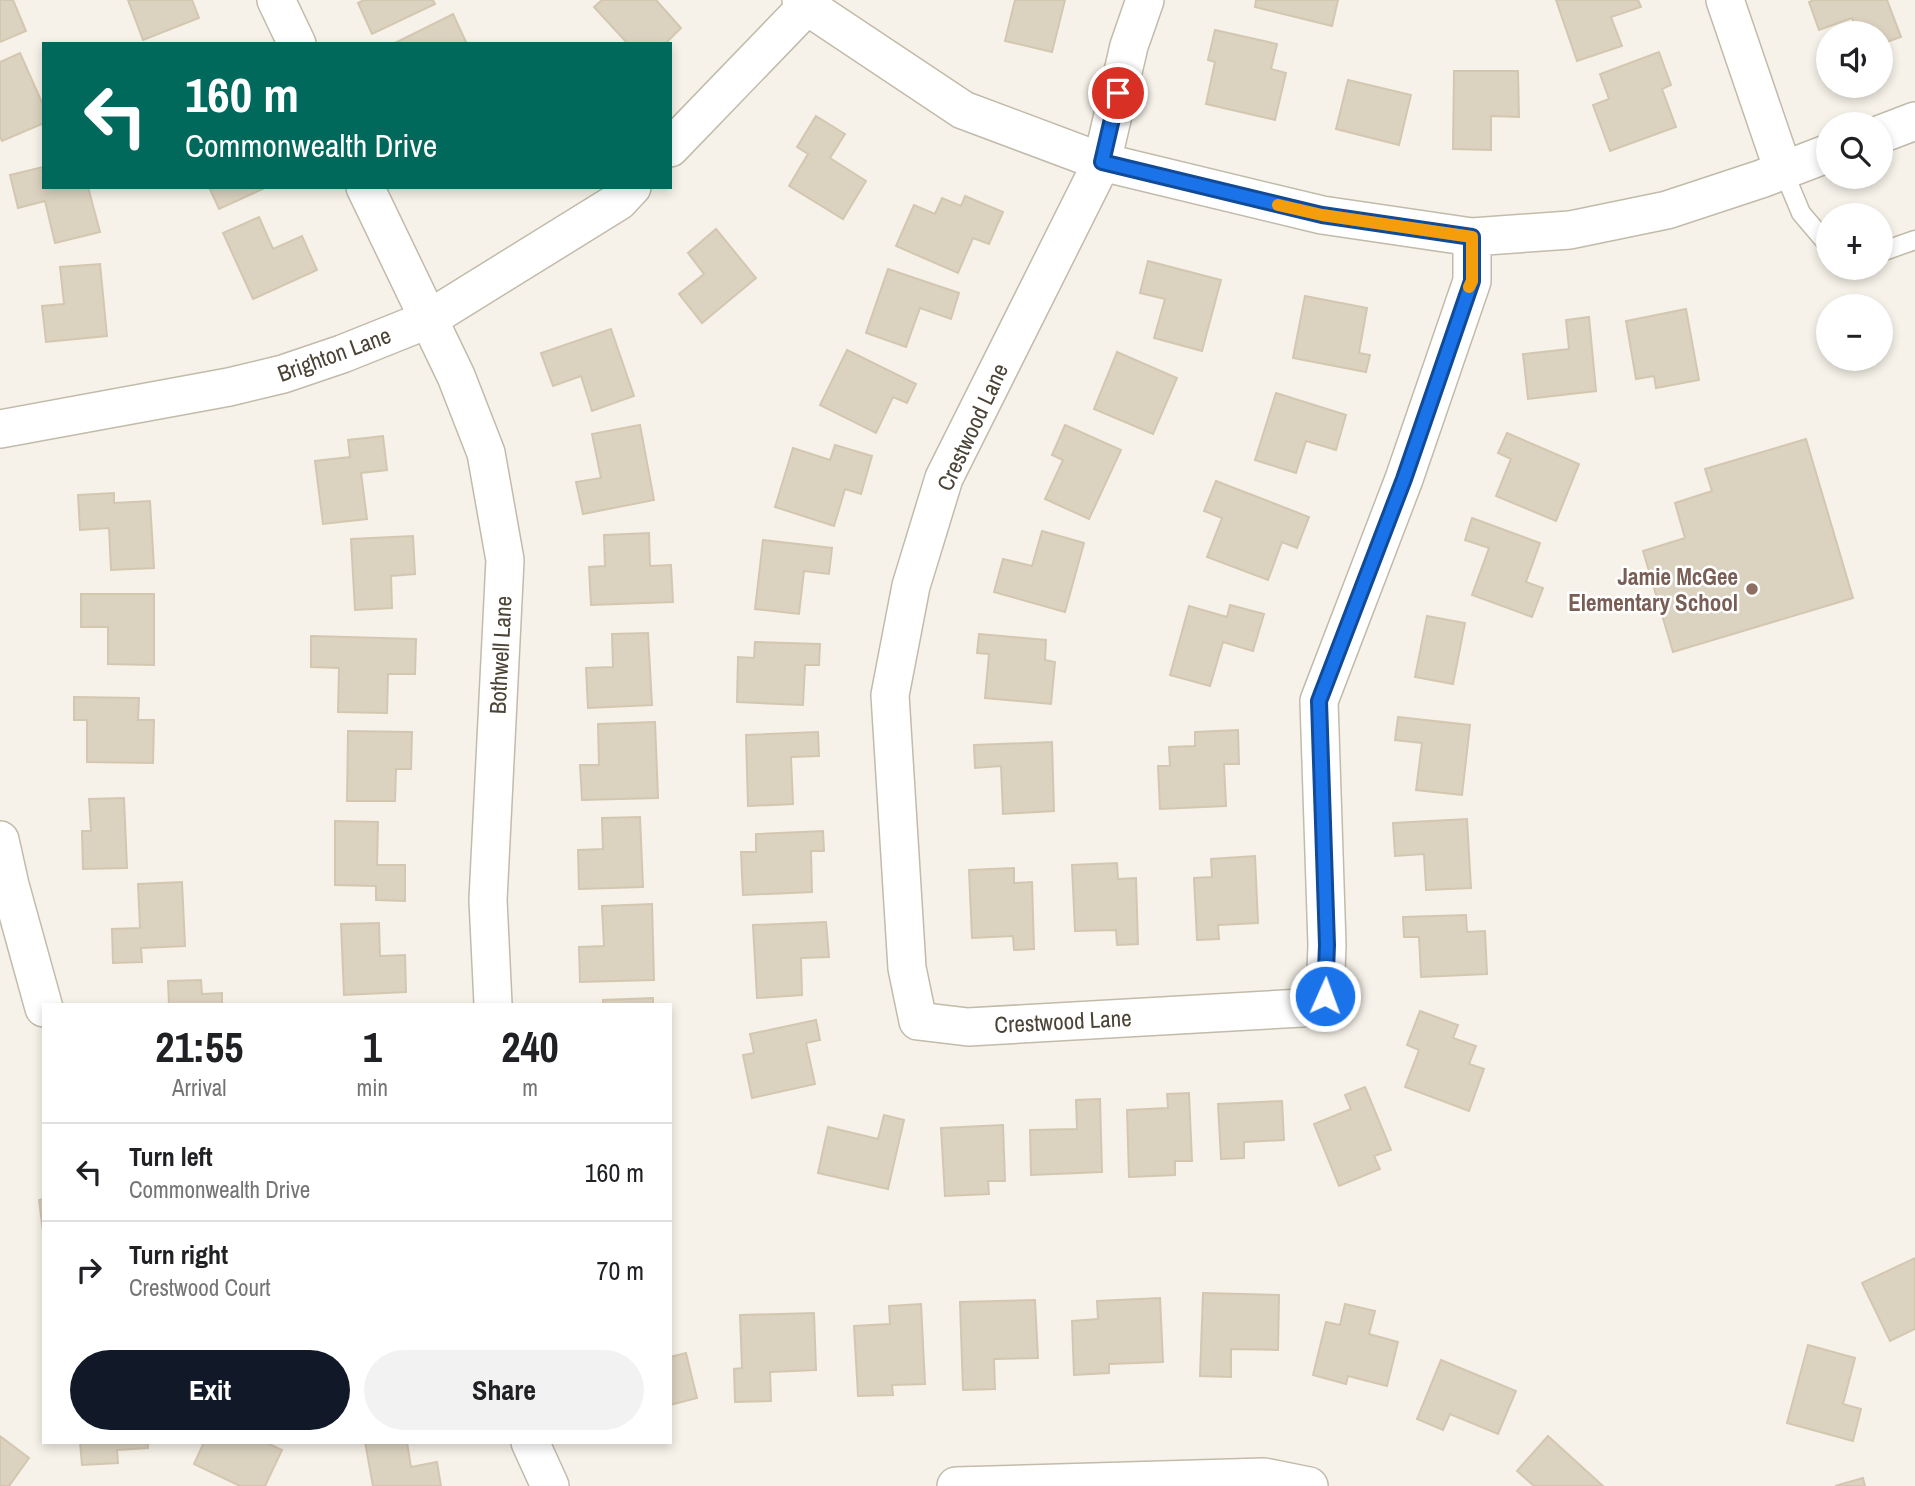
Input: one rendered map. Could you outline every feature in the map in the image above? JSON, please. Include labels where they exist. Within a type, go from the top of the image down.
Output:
[{"type":"street","points":[[276,0],[296,42]]},
{"type":"street","points":[[1102,162],[1129,46],[1146,0]]},
{"type":"street","points":[[1725,0],[1783,170]]},
{"type":"street","points":[[672,146],[804,3],[963,110],[1102,162],[1322,215],[1472,237],[1570,230],[1667,210],[1816,158]]},
{"type":"street","points":[[1893,129],[1915,121]]},
{"type":"street","name":"Crestwood Lane","points":[[1102,162],[944,478],[911,586],[890,695],[906,968],[918,1021],[968,1027],[1302,1008],[1325,996],[1327,945],[1319,701],[1404,479],[1472,281],[1472,237]]},
{"type":"street","name":"Bothwell Lane","points":[[366,189],[456,376],[486,453],[505,560],[488,900],[493,1003]]},
{"type":"street","name":"Brighton Lane","points":[[0,429],[229,387],[283,374],[342,354],[427,320],[619,201],[630,189]]},
{"type":"street","points":[[0,839],[43,1003]]},
{"type":"street","points":[[531,1444],[550,1486]]},
{"type":"street","points":[[956,1486],[1264,1477],[1309,1486]]},
{"type":"lane","points":[[1783,170],[1801,212],[1816,230]]},
{"type":"lane","points":[[1893,248],[1915,240]]},
{"type":"building","points":[[0,0],[13,0],[26,31],[0,42]]},
{"type":"building","points":[[128,0],[192,0],[199,18],[143,40]]},
{"type":"building","points":[[364,0],[433,0],[435,4],[372,34],[358,3]]},
{"type":"building","points":[[602,0],[656,0],[681,28],[667,42],[626,42],[594,7]]},
{"type":"building","points":[[1015,0],[1065,0],[1052,52],[1005,41]]},
{"type":"building","points":[[1256,0],[1338,0],[1332,26],[1255,7]]},
{"type":"building","points":[[1556,0],[1638,0],[1641,7],[1611,17],[1622,46],[1577,61]]},
{"type":"building","points":[[1887,0],[1901,37],[1893,40],[1893,21],[1853,21],[1852,18],[1844,21],[1816,22],[1809,2]]},
{"type":"building","points":[[453,14],[466,42],[397,42]]},
{"type":"building","points":[[1215,30],[1277,44],[1271,69],[1286,73],[1275,120],[1206,104],[1215,62],[1208,60]]},
{"type":"building","points":[[1659,52],[1671,85],[1662,89],[1676,127],[1610,151],[1593,105],[1609,99],[1600,74]]},
{"type":"building","points":[[20,53],[42,102],[42,124],[2,141],[0,137],[0,62]]},
{"type":"building","points":[[1454,71],[1518,71],[1519,117],[1491,116],[1491,150],[1453,149]]},
{"type":"building","points":[[1348,80],[1411,95],[1399,145],[1336,129]]},
{"type":"building","points":[[816,116],[845,134],[830,158],[866,181],[843,219],[789,186],[808,154],[797,147]]},
{"type":"building","points":[[42,167],[42,189],[89,189],[100,232],[55,243],[45,201],[18,208],[10,175]]},
{"type":"building","points":[[210,189],[263,189],[219,209]]},
{"type":"building","points":[[965,196],[1003,212],[989,244],[973,238],[958,273],[896,246],[914,205],[935,214],[942,198],[961,206]]},
{"type":"building","points":[[259,217],[273,249],[302,236],[317,270],[253,299],[223,233]]},
{"type":"building","points":[[716,229],[756,278],[702,323],[679,294],[704,274],[688,253]]},
{"type":"building","points":[[1148,261],[1221,280],[1202,351],[1154,338],[1165,299],[1140,293]]},
{"type":"building","points":[[100,264],[107,336],[46,342],[42,306],[64,304],[60,267]]},
{"type":"building","points":[[888,269],[959,293],[951,319],[920,308],[906,347],[866,333]]},
{"type":"building","points":[[1305,296],[1367,308],[1359,353],[1370,355],[1366,372],[1293,358]]},
{"type":"building","points":[[1686,309],[1699,380],[1656,388],[1654,376],[1636,379],[1626,321]]},
{"type":"building","points":[[1589,317],[1596,391],[1528,399],[1523,354],[1569,349],[1566,320]]},
{"type":"building","points":[[611,329],[634,396],[592,411],[581,376],[553,386],[541,353]]},
{"type":"building","points":[[847,350],[916,384],[907,403],[893,397],[876,433],[820,405]]},
{"type":"building","points":[[1117,352],[1177,378],[1153,434],[1094,409]]},
{"type":"building","points":[[1276,393],[1346,415],[1336,450],[1306,441],[1296,473],[1255,460]]},
{"type":"building","points":[[640,425],[654,500],[583,514],[576,482],[601,478],[592,434]]},
{"type":"building","points":[[1065,425],[1121,450],[1089,519],[1045,499],[1063,460],[1052,455]]},
{"type":"building","points":[[1507,433],[1579,464],[1556,521],[1496,496],[1511,459],[1498,453]]},
{"type":"building","points":[[383,436],[387,470],[361,473],[367,519],[323,524],[315,461],[350,457],[348,440]]},
{"type":"building","points":[[1806,439],[1853,598],[1673,652],[1643,551],[1685,538],[1675,503],[1712,491],[1705,469]]},
{"type":"building","points":[[835,445],[872,456],[861,494],[845,489],[834,526],[775,507],[793,448],[830,460]]},
{"type":"building","points":[[1216,481],[1309,517],[1297,548],[1282,542],[1268,580],[1207,557],[1222,518],[1204,511]]},
{"type":"building","points":[[114,493],[114,503],[150,501],[154,568],[111,570],[109,528],[80,530],[78,495]]},
{"type":"building","points":[[1472,518],[1540,543],[1526,582],[1543,588],[1532,617],[1472,595],[1489,548],[1465,540]]},
{"type":"building","points":[[1042,531],[1084,543],[1065,612],[994,592],[1003,559],[1032,566]]},
{"type":"building","points":[[649,533],[650,566],[671,565],[673,602],[591,605],[589,567],[605,566],[604,535]]},
{"type":"building","points":[[413,536],[415,574],[391,576],[392,608],[355,610],[351,539]]},
{"type":"building","points":[[763,540],[832,548],[829,574],[804,571],[799,614],[755,609]]},
{"type":"building","points":[[81,594],[154,594],[154,665],[108,664],[108,627],[81,627]]},
{"type":"building","points":[[1230,605],[1264,614],[1253,651],[1223,642],[1210,686],[1170,675],[1189,606],[1227,617]]},
{"type":"building","points":[[1427,616],[1465,623],[1453,684],[1415,677]]},
{"type":"building","points":[[648,633],[652,705],[588,708],[586,668],[613,667],[612,634]]},
{"type":"building","points":[[979,634],[1046,640],[1045,660],[1055,662],[1051,704],[985,698],[989,654],[977,653]]},
{"type":"building","points":[[311,636],[416,639],[415,674],[388,674],[387,713],[338,712],[339,668],[311,667]]},
{"type":"building","points":[[755,642],[820,644],[819,665],[805,665],[803,705],[737,702],[738,657],[754,658]]},
{"type":"building","points":[[74,697],[139,698],[138,720],[154,720],[153,763],[87,762],[87,720],[74,720]]},
{"type":"building","points":[[1398,717],[1470,725],[1462,795],[1416,790],[1422,743],[1395,740]]},
{"type":"building","points":[[655,722],[658,798],[582,800],[580,765],[599,765],[598,724]]},
{"type":"building","points":[[1238,730],[1239,764],[1224,764],[1226,806],[1160,809],[1158,766],[1170,766],[1169,747],[1195,746],[1195,732]]},
{"type":"building","points":[[348,731],[412,732],[411,769],[396,769],[395,801],[347,801]]},
{"type":"building","points":[[818,732],[819,756],[791,757],[793,804],[748,806],[746,735]]},
{"type":"building","points":[[1052,742],[1054,811],[1003,814],[1001,766],[975,768],[974,745]]},
{"type":"building","points":[[124,798],[127,868],[83,869],[82,831],[91,831],[89,799]]},
{"type":"building","points":[[640,817],[643,887],[579,889],[578,850],[603,849],[602,818]]},
{"type":"building","points":[[1467,819],[1471,888],[1426,890],[1424,854],[1395,856],[1393,823]]},
{"type":"building","points":[[335,821],[378,822],[377,865],[405,865],[405,901],[376,900],[376,886],[335,885]]},
{"type":"building","points":[[823,831],[824,851],[811,851],[812,892],[743,895],[741,852],[756,852],[756,834]]},
{"type":"building","points":[[1255,856],[1258,923],[1218,925],[1219,939],[1197,940],[1194,878],[1212,877],[1211,859]]},
{"type":"building","points":[[1117,863],[1118,879],[1136,878],[1138,944],[1117,945],[1116,930],[1075,931],[1072,865]]},
{"type":"building","points":[[1014,868],[1014,883],[1032,882],[1034,949],[1014,950],[1013,936],[972,938],[969,870]]},
{"type":"building","points":[[182,882],[185,946],[141,948],[142,962],[113,963],[112,929],[140,928],[138,884]]},
{"type":"building","points":[[652,904],[654,980],[580,982],[579,947],[604,946],[602,906]]},
{"type":"building","points":[[1466,915],[1467,932],[1485,931],[1487,974],[1421,977],[1419,937],[1404,937],[1403,917]]},
{"type":"building","points":[[826,922],[829,957],[801,958],[802,995],[757,998],[753,925]]},
{"type":"building","points":[[379,923],[380,956],[405,955],[406,992],[344,995],[341,924]]},
{"type":"building","points":[[201,980],[202,994],[222,993],[222,1003],[169,1003],[168,981]]},
{"type":"building","points":[[653,998],[653,1003],[603,1003],[603,1000]]},
{"type":"building","points":[[1420,1011],[1458,1025],[1453,1038],[1476,1046],[1469,1064],[1484,1069],[1469,1111],[1405,1087],[1419,1050],[1407,1045]]},
{"type":"building","points":[[816,1020],[820,1040],[806,1043],[815,1084],[752,1098],[743,1055],[754,1053],[750,1034]]},
{"type":"building","points":[[1365,1087],[1391,1150],[1374,1156],[1380,1169],[1339,1186],[1314,1124],[1351,1109],[1345,1095]]},
{"type":"building","points":[[1189,1093],[1192,1161],[1175,1161],[1175,1175],[1129,1177],[1127,1110],[1168,1108],[1167,1094]]},
{"type":"building","points":[[1100,1099],[1102,1172],[1031,1175],[1030,1130],[1077,1129],[1076,1100]]},
{"type":"building","points":[[1282,1101],[1284,1140],[1244,1142],[1244,1158],[1221,1159],[1218,1104]]},
{"type":"building","points":[[884,1115],[904,1120],[888,1189],[818,1173],[828,1127],[878,1139]]},
{"type":"building","points":[[1003,1125],[1005,1181],[988,1181],[989,1194],[945,1196],[941,1128]]},
{"type":"building","points":[[42,1199],[42,1223],[39,1200]]},
{"type":"building","points":[[1915,1258],[1915,1329],[1890,1341],[1862,1283]]},
{"type":"building","points":[[1203,1293],[1279,1295],[1278,1350],[1231,1349],[1231,1377],[1200,1376]]},
{"type":"building","points":[[1160,1298],[1163,1362],[1109,1364],[1109,1373],[1074,1375],[1072,1321],[1098,1319],[1097,1301]]},
{"type":"building","points":[[1035,1300],[1038,1358],[994,1359],[995,1389],[963,1390],[960,1302]]},
{"type":"building","points":[[921,1304],[925,1384],[892,1385],[893,1395],[858,1396],[854,1326],[890,1324],[889,1306]]},
{"type":"building","points":[[1345,1304],[1375,1311],[1369,1334],[1398,1342],[1387,1386],[1348,1376],[1346,1384],[1313,1375],[1326,1322],[1340,1325]]},
{"type":"building","points":[[814,1313],[816,1370],[770,1372],[771,1401],[735,1402],[734,1369],[742,1368],[740,1315]]},
{"type":"building","points":[[1808,1345],[1855,1358],[1843,1404],[1861,1409],[1853,1441],[1787,1423]]},
{"type":"building","points":[[686,1353],[697,1398],[672,1404],[672,1356]]},
{"type":"building","points":[[1441,1360],[1516,1391],[1498,1434],[1450,1414],[1443,1430],[1417,1419]]},
{"type":"building","points":[[0,1436],[29,1458],[9,1486],[0,1486]]},
{"type":"building","points":[[1548,1436],[1603,1486],[1534,1486],[1517,1471]]},
{"type":"building","points":[[80,1444],[148,1444],[148,1448],[117,1450],[118,1463],[82,1465]]},
{"type":"building","points":[[203,1444],[269,1444],[282,1450],[265,1486],[240,1486],[194,1464]]},
{"type":"building","points":[[365,1444],[407,1444],[411,1467],[437,1462],[441,1486],[373,1486]]},
{"type":"building","points":[[1863,1478],[1865,1486],[1835,1486]]},
{"type":"slow traffic","points":[[1278,205],[1322,215],[1472,237],[1472,281],[1469,287]]},
{"type":"place","name":"Jamie McGee Elementary School","points":[[1752,589]]},
{"type":"route","points":[[1118,93],[1102,162],[1322,215],[1472,237],[1472,281],[1404,479],[1319,701],[1327,945],[1325,996]]}]
